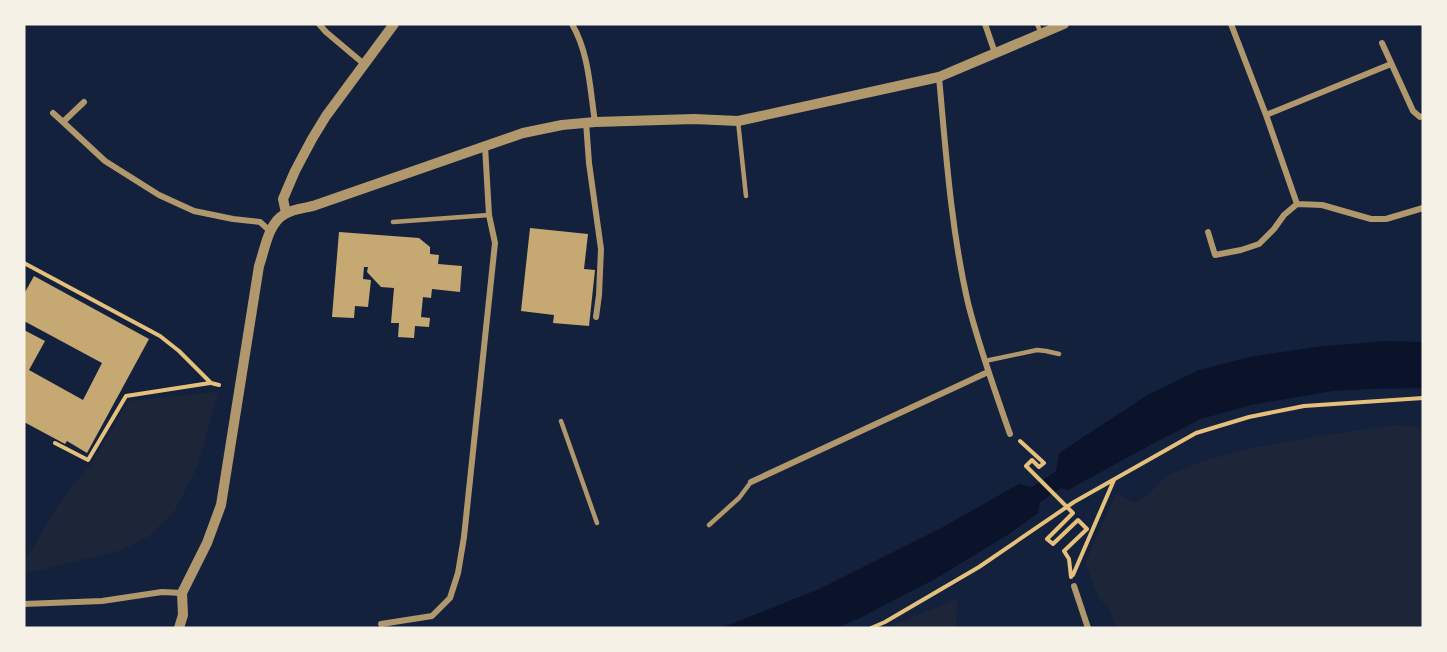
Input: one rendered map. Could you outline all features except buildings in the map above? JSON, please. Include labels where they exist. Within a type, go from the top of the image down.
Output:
[{"type":"street","points":[[320,24],[326,32],[364,64]]},
{"type":"street","points":[[286,213],[283,199],[312,139],[326,116],[394,24]]},
{"type":"street","points":[[572,24],[584,54],[591,122],[589,163],[601,249],[596,317]]},
{"type":"street","points":[[985,24],[995,52]]},
{"type":"street","points":[[179,628],[183,615],[182,593],[207,543],[221,504],[260,266],[270,231],[286,213],[313,206],[523,133],[561,125],[694,119],[738,121],[939,77],[1039,29],[1064,24]]},
{"type":"street","points":[[1232,24],[1297,204]]},
{"type":"street","points":[[1382,43],[1413,111],[1420,117],[1423,116]]},
{"type":"street","points":[[1266,116],[1391,64]]},
{"type":"street","points":[[939,77],[952,215],[968,304],[988,372],[1010,434]]},
{"type":"street","points":[[63,122],[84,102]]},
{"type":"street","points":[[53,113],[105,160],[159,195],[194,211],[260,222],[270,231]]},
{"type":"street","points":[[381,624],[432,616],[450,598],[458,573],[464,537],[495,243],[489,215],[485,146]]},
{"type":"street","points":[[1208,232],[1215,255],[1259,244],[1297,204],[1322,205],[1371,219],[1386,219],[1423,208]]},
{"type":"street","points":[[751,482],[988,372]]},
{"type":"street","points":[[1074,586],[1088,628]]},
{"type":"street","points":[[24,604],[102,601],[162,592],[182,593]]},
{"type":"lane","points":[[738,121],[746,195]]},
{"type":"lane","points":[[393,222],[489,215]]},
{"type":"lane","points":[[985,361],[1037,350],[1059,354]]},
{"type":"lane","points":[[561,421],[597,523]]},
{"type":"lane","points":[[709,525],[739,498],[751,482]]},
{"type":"path","points":[[24,263],[160,336],[179,351],[210,383]]},
{"type":"path","points":[[55,443],[88,460],[126,396],[210,383],[219,385]]},
{"type":"path","points":[[871,628],[979,567],[1074,502],[1196,432],[1249,417],[1304,406],[1423,398]]},
{"type":"path","points":[[1010,434],[1044,463],[1039,467],[1032,460],[1026,466],[1073,513],[1047,539],[1053,544],[1078,520],[1087,529],[1065,551],[1069,559],[1071,580],[1114,480]]},
{"type":"shaded area","points":[[1387,341],[1423,342],[1423,388],[1333,391],[1251,405],[1201,419],[1068,490],[1061,488],[1040,502],[1038,513],[1006,536],[935,579],[837,628],[721,628],[819,589],[945,526],[1019,484],[1032,487],[1056,471],[1059,453],[1149,394],[1199,370],[1254,356],[1323,346]]},
{"type":"shaded area","points":[[218,392],[198,465],[174,512],[149,536],[122,550],[24,574],[24,559],[70,488],[91,465],[128,401]]},
{"type":"shaded area","points":[[1396,425],[1423,428],[1423,628],[1116,628],[1110,609],[1099,598],[1085,563],[1116,494],[1136,503],[1152,491],[1164,477],[1200,462],[1252,448]]},
{"type":"shaded area","points":[[957,599],[956,628],[886,628]]}]
